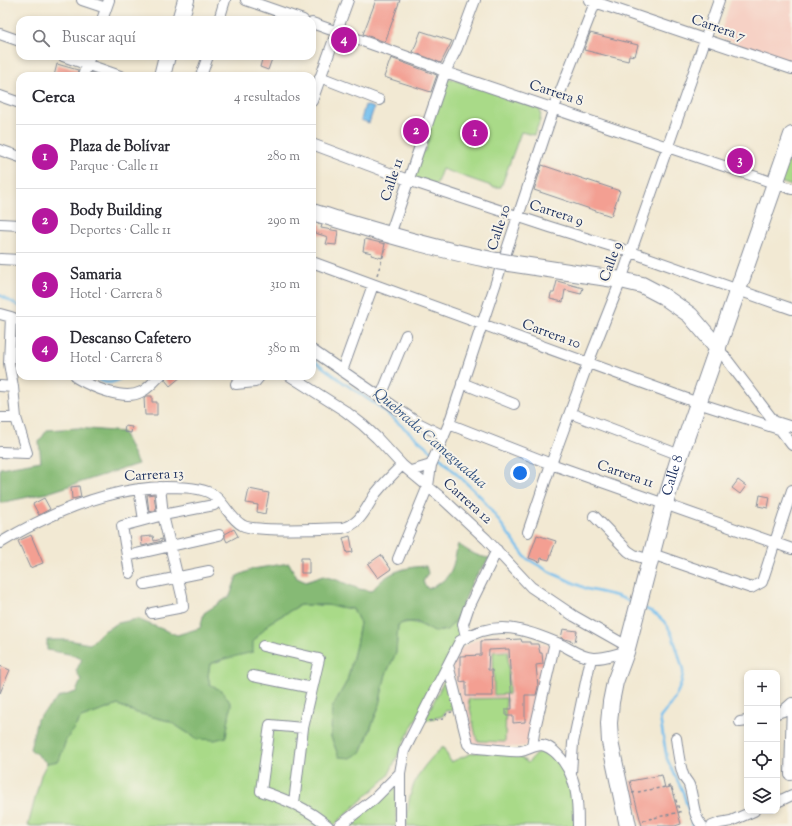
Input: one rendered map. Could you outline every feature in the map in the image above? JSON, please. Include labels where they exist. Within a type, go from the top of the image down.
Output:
[{"type":"main road","points":[[181,16],[186,0]]},
{"type":"main road","points":[[163,72],[167,60]]},
{"type":"main road","name":"Calle 8","points":[[634,824],[612,754],[609,723],[615,682],[626,649],[665,503],[680,455],[792,135]]},
{"type":"main road","points":[[316,213],[458,254],[621,280],[642,285],[663,296],[690,315],[718,348]]},
{"type":"street","points":[[82,0],[108,4],[104,16]]},
{"type":"street","points":[[220,16],[225,0]]},
{"type":"street","points":[[246,0],[292,16]]},
{"type":"street","points":[[316,89],[348,0]]},
{"type":"street","name":"Calle 11","points":[[390,235],[445,72],[475,0]]},
{"type":"street","name":"Calle 9","points":[[528,532],[588,363],[621,280],[720,0]]},
{"type":"street","name":"Carrera 7","points":[[593,1],[792,69]]},
{"type":"street","name":"Calle 10","points":[[398,559],[428,486],[433,462],[449,424],[554,108],[593,1]]},
{"type":"street","name":"Carrera 8","points":[[316,24],[433,66],[445,72],[792,189]]},
{"type":"street","points":[[0,34],[16,40]]},
{"type":"street","points":[[84,72],[89,60],[112,72]]},
{"type":"street","points":[[202,72],[207,60]]},
{"type":"street","points":[[320,77],[379,100]]},
{"type":"street","points":[[0,96],[16,102]]},
{"type":"street","name":"Carrera 9","points":[[316,146],[408,180],[631,252],[792,309]]},
{"type":"street","points":[[0,150],[16,156]]},
{"type":"street","points":[[0,224],[16,225]]},
{"type":"street","points":[[0,259],[16,260]]},
{"type":"street","name":"Carrera 10","points":[[316,264],[698,403],[779,426],[792,427]]},
{"type":"street","points":[[342,371],[373,285]]},
{"type":"street","points":[[0,452],[27,453],[16,418],[13,387],[5,351],[6,316]]},
{"type":"street","points":[[381,396],[406,335]]},
{"type":"street","points":[[718,348],[792,445]]},
{"type":"street","points":[[316,353],[381,396],[418,423],[444,436]]},
{"type":"street","points":[[81,380],[110,392],[125,395],[140,393],[155,380]]},
{"type":"street","points":[[236,384],[255,382],[257,380]]},
{"type":"street","name":"Carrera 12","points":[[296,380],[345,411],[377,438],[402,465],[411,471],[486,539],[531,586],[626,649]]},
{"type":"street","points":[[462,383],[514,404]]},
{"type":"street","points":[[0,386],[13,387]]},
{"type":"street","points":[[570,413],[680,455]]},
{"type":"street","points":[[0,418],[16,418]]},
{"type":"street","name":"Carrera 11","points":[[449,424],[551,464],[792,549]]},
{"type":"street","points":[[411,471],[433,462]]},
{"type":"street","name":"Carrera 13","points":[[0,543],[44,520],[94,498],[139,489],[160,487],[189,488],[208,492],[214,495],[234,519],[246,528],[342,528],[352,525],[365,512],[386,481],[402,465]]},
{"type":"street","points":[[152,613],[183,607],[178,577],[163,515],[160,487]]},
{"type":"street","points":[[139,489],[144,520]]},
{"type":"street","points":[[594,516],[628,551],[634,555],[651,557],[751,588],[762,582],[792,490]]},
{"type":"street","points":[[130,573],[122,526],[214,504]]},
{"type":"street","points":[[127,556],[219,535]]},
{"type":"street","points":[[400,826],[400,773],[404,751],[463,639],[463,624],[468,610],[481,580],[497,550]]},
{"type":"street","points":[[145,584],[209,571]]},
{"type":"street","points":[[463,639],[482,630],[501,627],[526,632],[555,642],[579,654],[591,658],[599,658],[626,649]]},
{"type":"street","points":[[532,747],[555,642]]},
{"type":"street","points":[[263,646],[319,659],[303,728],[294,803]]},
{"type":"street","points":[[578,826],[576,794],[571,773],[573,743],[591,658]]},
{"type":"street","points":[[448,665],[466,738],[471,747],[521,751],[532,747],[548,747],[562,759],[571,773]]},
{"type":"street","points":[[253,676],[312,688]]},
{"type":"street","points":[[780,712],[792,703]]},
{"type":"street","points":[[790,775],[792,703]]},
{"type":"street","points":[[303,728],[270,725],[261,791],[294,803],[319,818],[328,826]]},
{"type":"street","points":[[676,738],[680,765],[684,779],[689,785],[692,804],[698,821],[702,826]]},
{"type":"street","points":[[340,826],[374,799],[400,773]]},
{"type":"street","points":[[780,794],[792,789]]},
{"type":"street","points":[[780,801],[792,796]]},
{"type":"street","points":[[716,824],[728,815],[744,808]]},
{"type":"street","points":[[716,824],[731,821],[747,814]]},
{"type":"path","points":[[373,285],[390,235]]},
{"type":"path","points":[[418,725],[433,720],[443,719],[447,713],[459,709]]},
{"type":"path","points":[[633,793],[671,786],[680,812],[634,824]]},
{"type":"shaded area","points":[[731,0],[792,0],[792,63],[719,37]]},
{"type":"shaded area","points":[[498,634],[516,636],[550,646],[531,736],[526,746],[515,747],[476,744],[471,742],[452,666],[459,650],[483,636]]},
{"type":"green space","points":[[449,78],[539,108],[541,114],[534,135],[521,132],[501,187],[494,187],[442,169],[436,185],[416,178],[413,174],[419,152],[425,151],[430,135],[426,130],[443,82]]},
{"type":"green space","points":[[783,161],[792,164],[792,186],[777,181]]},
{"type":"green space","points":[[78,428],[123,432],[138,464],[47,493],[0,503],[0,468],[41,461],[39,442],[47,430]]},
{"type":"green space","points":[[458,544],[477,555],[490,558],[473,580],[457,619],[447,630],[434,632],[417,622],[405,622],[398,625],[396,653],[386,674],[378,709],[361,752],[351,758],[339,757],[331,737],[332,708],[347,681],[360,623],[353,609],[326,605],[300,605],[269,623],[253,642],[253,652],[210,664],[208,676],[210,684],[223,692],[231,704],[226,737],[215,740],[197,739],[169,721],[137,713],[118,705],[81,718],[66,740],[59,761],[47,763],[30,749],[37,719],[59,697],[76,692],[81,680],[76,671],[82,659],[69,654],[47,650],[47,640],[68,640],[90,644],[102,632],[118,623],[137,619],[177,635],[200,628],[204,613],[230,596],[237,576],[253,569],[289,563],[297,578],[306,582],[323,576],[359,589],[372,591],[389,575],[403,569],[426,566],[428,573],[423,582],[428,589],[447,577],[452,567]]},
{"type":"green space","points":[[300,605],[327,605],[353,609],[360,623],[347,681],[332,708],[331,737],[339,757],[362,752],[378,709],[386,674],[396,653],[398,625],[413,623],[419,624],[434,631],[440,631],[446,630],[457,619],[461,635],[406,738],[388,776],[333,826],[28,826],[41,775],[47,763],[59,760],[66,740],[81,718],[118,705],[137,713],[169,721],[197,739],[226,737],[231,704],[223,692],[210,684],[208,676],[210,664],[224,659],[253,642],[269,623]]},
{"type":"green space","points":[[508,651],[509,694],[494,695],[493,652]]},
{"type":"green space","points":[[446,677],[454,710],[445,711],[443,716],[424,721]]},
{"type":"green space","points":[[506,698],[505,742],[477,741],[468,699]]},
{"type":"green space","points":[[443,747],[451,762],[472,753],[483,752],[516,754],[528,763],[542,747],[552,755],[560,765],[570,782],[574,797],[575,826],[407,826],[409,802],[415,782],[426,764]]},
{"type":"green space","points":[[396,786],[396,826],[347,826]]},
{"type":"water","points":[[365,105],[374,108],[369,123],[361,120]]},
{"type":"building","points":[[376,0],[400,0],[385,42],[363,34]]},
{"type":"building","points":[[421,31],[452,41],[441,63],[413,52]]},
{"type":"building","points":[[590,33],[638,45],[635,56],[629,55],[628,61],[584,50]]},
{"type":"building","points":[[391,58],[437,75],[431,92],[384,77]]},
{"type":"building","points":[[262,60],[272,60],[268,70],[260,67]]},
{"type":"building","points":[[57,64],[78,70],[78,72],[55,72]]},
{"type":"building","points":[[542,165],[620,191],[611,216],[534,190]]},
{"type":"building","points":[[316,223],[322,225],[321,228],[338,231],[336,245],[326,244],[328,237],[316,233]]},
{"type":"building","points":[[365,239],[385,244],[382,258],[371,255],[372,253],[363,251]]},
{"type":"building","points":[[557,281],[583,288],[581,294],[565,290],[563,302],[550,299],[551,293],[554,293]]},
{"type":"building","points":[[165,380],[177,380],[170,386]]},
{"type":"building","points":[[147,396],[152,396],[152,402],[157,402],[157,415],[145,415],[144,398]]},
{"type":"building","points":[[125,426],[132,427],[131,433],[124,432]]},
{"type":"building","points":[[738,480],[746,486],[740,494],[732,488]]},
{"type":"building","points":[[79,486],[81,497],[72,499],[71,487]]},
{"type":"building","points":[[249,489],[269,493],[265,514],[257,512],[258,505],[246,503]]},
{"type":"building","points":[[154,494],[156,510],[149,512],[147,495]]},
{"type":"building","points":[[760,495],[770,497],[768,508],[758,506]]},
{"type":"building","points":[[44,498],[50,509],[39,515],[33,504]]},
{"type":"building","points":[[234,529],[238,536],[227,542],[225,534]]},
{"type":"building","points":[[31,535],[43,563],[30,568],[18,541]]},
{"type":"building","points":[[537,535],[556,541],[549,560],[541,558],[540,562],[529,558]]},
{"type":"building","points":[[153,536],[154,541],[162,539],[162,541],[142,546],[141,537]]},
{"type":"building","points":[[350,536],[353,552],[347,553],[343,538]]},
{"type":"building","points":[[381,555],[391,569],[378,578],[368,564]]},
{"type":"building","points":[[301,558],[309,558],[309,573],[301,573]]},
{"type":"building","points":[[563,629],[577,631],[575,642],[561,638]]},
{"type":"building","points":[[521,639],[522,642],[538,644],[540,653],[542,653],[543,664],[536,665],[538,687],[536,695],[525,695],[525,722],[513,723],[513,716],[506,716],[506,709],[512,709],[509,649],[489,650],[488,670],[492,670],[493,696],[466,696],[466,681],[460,682],[460,656],[481,655],[481,641]]},
{"type":"building","points":[[0,666],[10,670],[0,693]]},
{"type":"building","points":[[662,775],[665,788],[671,787],[681,824],[675,826],[642,826],[630,781]]},
{"type":"waterway","name":"Quebrada Cameguadua","points":[[0,295],[16,305]]},
{"type":"waterway","name":"Quebrada Cameguadua","points":[[316,362],[378,406],[434,453]]},
{"type":"waterway","name":"Quebrada Cameguadua","points":[[99,380],[108,383],[112,383],[117,380]]},
{"type":"waterway","name":"Quebrada Cameguadua","points":[[438,456],[482,498],[526,558],[550,572],[587,589],[617,596],[634,603]]},
{"type":"waterway","name":"Quebrada Cameguadua","points":[[644,608],[659,616],[668,627],[674,640],[682,667],[682,681],[678,692],[660,718],[667,759],[683,792],[693,826]]},
{"type":"place","name":"Descanso Cafetero","points":[[344,40]]},
{"type":"place","name":"Body Building","points":[[416,131]]},
{"type":"place","name":"Plaza de Bolívar","points":[[475,133]]},
{"type":"place","name":"Samaria","points":[[740,161]]}]
